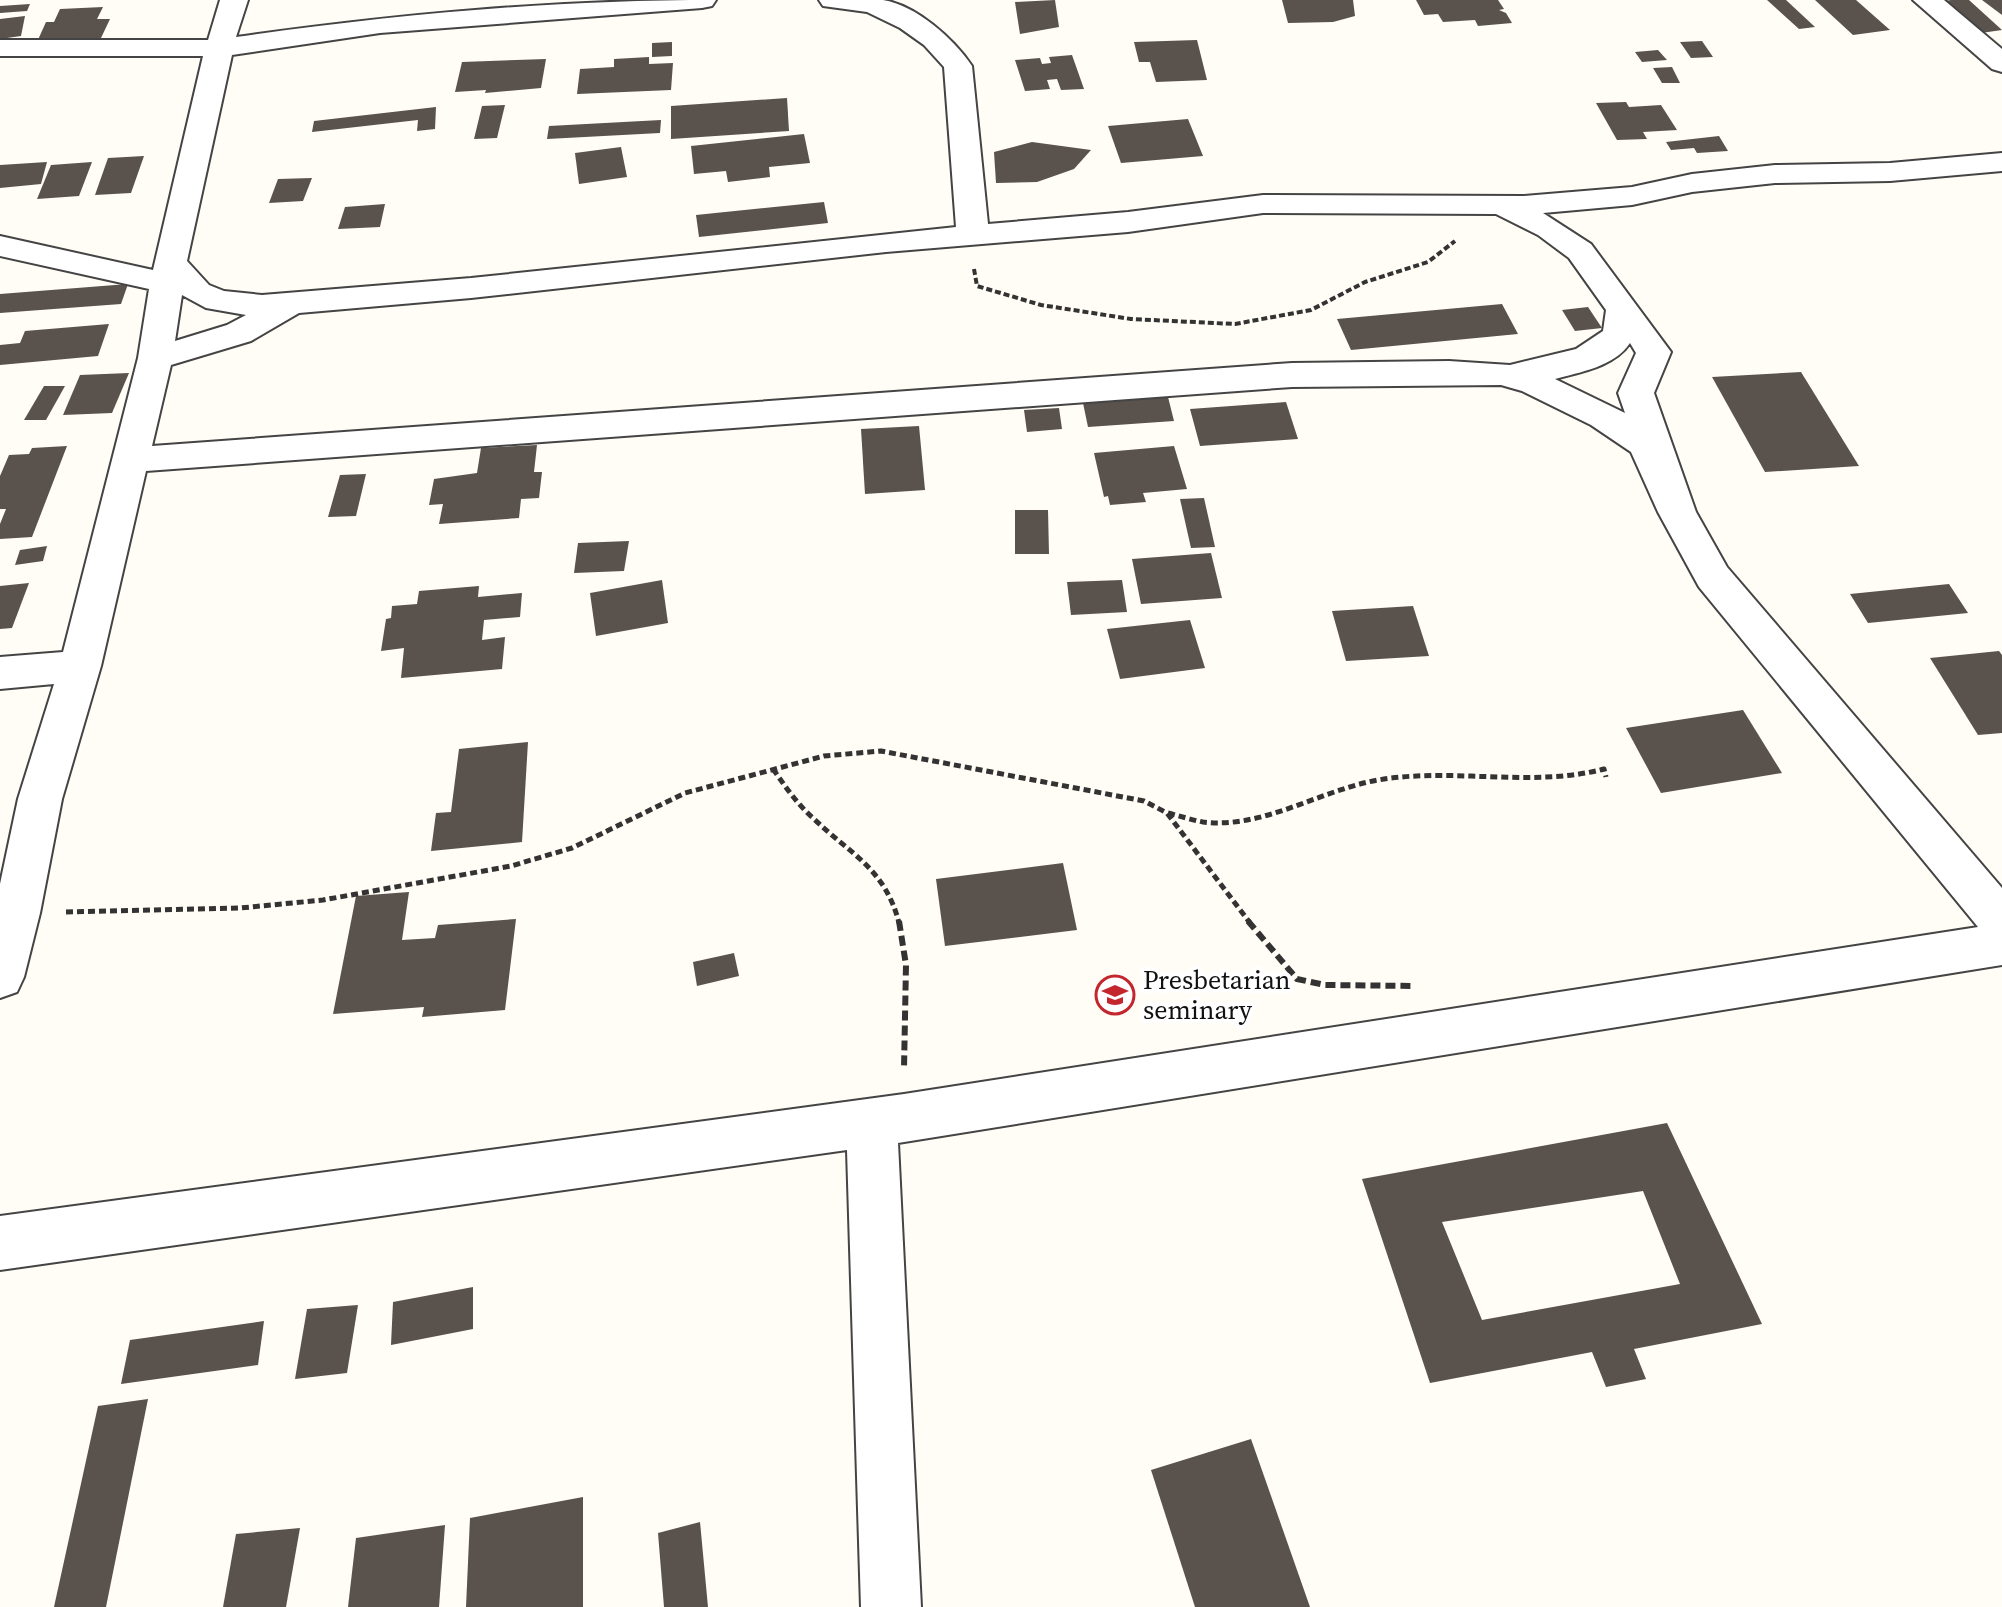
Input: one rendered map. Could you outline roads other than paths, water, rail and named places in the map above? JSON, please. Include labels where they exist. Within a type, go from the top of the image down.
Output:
[{"type":"street","points":[[0,977],[17,913],[40,799],[80,666],[155,358],[169,273],[219,48],[234,0]]},
{"type":"street","points":[[0,48],[219,48],[380,25],[702,0]]},
{"type":"street","points":[[834,0],[873,5],[910,22],[934,39],[958,66],[973,236]]},
{"type":"street","points":[[1927,0],[2002,63]]},
{"type":"street","points":[[0,246],[169,273],[197,292],[218,301],[262,306],[471,288],[886,242],[1128,222],[1263,204],[1502,205],[1632,196],[1692,183],[1775,174],[1890,172],[2002,162]]},
{"type":"street","points":[[1580,251],[1594,217],[1632,196]]},
{"type":"street","points":[[1502,205],[1549,228],[1580,251],[1654,352],[1636,393],[1677,512]]},
{"type":"street","points":[[155,358],[239,333],[293,303]]},
{"type":"street","points":[[1510,376],[1574,362],[1608,348],[1620,332],[1622,312]]},
{"type":"street","points":[[129,460],[1339,372],[1449,372],[1510,376],[1534,383],[1604,416],[1646,445],[1677,512],[1713,577],[2002,922]]},
{"type":"street","points":[[0,673],[80,666]]},
{"type":"street","points":[[0,1243],[888,1121],[2002,944]]},
{"type":"street","points":[[888,1121],[891,1607]]},
{"type":"place","name":"Presbetarian seminary","points":[[1115,995]]}]
